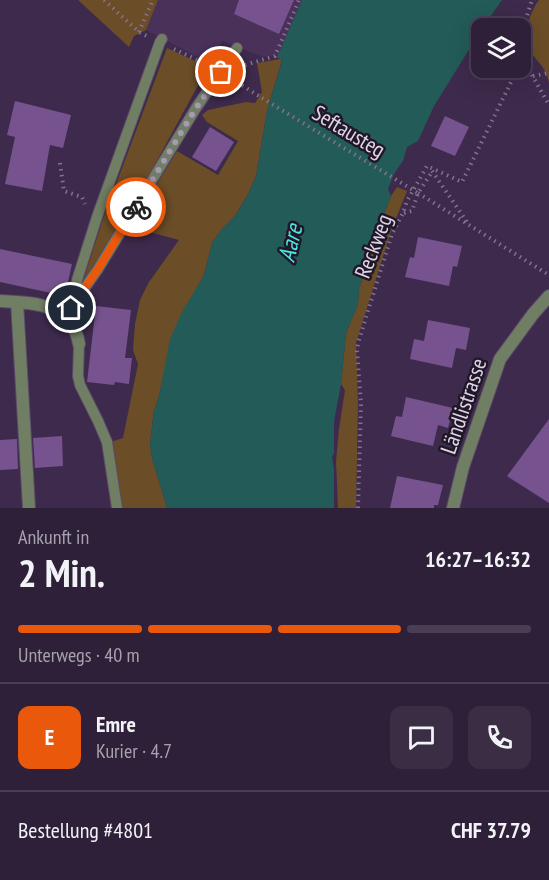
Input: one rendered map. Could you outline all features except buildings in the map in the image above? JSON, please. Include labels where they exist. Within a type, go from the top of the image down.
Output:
[{"type":"street","name":"Ländlistrasse","points":[[453,508],[463,467],[500,359],[549,296]]},
{"type":"street","points":[[0,301],[51,308],[65,316],[73,326],[79,344]]},
{"type":"street","points":[[17,302],[29,508]]},
{"type":"lane","points":[[78,299],[77,280],[97,217],[162,39]]},
{"type":"lane","points":[[65,316],[98,269],[196,108],[237,48]]},
{"type":"lane","points":[[79,344],[80,385],[107,442],[117,508]]},
{"type":"path","points":[[104,0],[139,32],[149,37]]},
{"type":"path","points":[[139,32],[153,0]]},
{"type":"path","points":[[256,62],[274,56],[299,0]]},
{"type":"path","points":[[526,18],[532,0]]},
{"type":"path","points":[[172,48],[210,66]]},
{"type":"path","name":"Seftausteg","points":[[221,72],[549,275]]},
{"type":"path","points":[[549,74],[532,76],[549,105]]},
{"type":"path","points":[[432,170],[462,182],[513,78]]},
{"type":"path","points":[[60,163],[64,191],[82,197]]},
{"type":"path","name":"Reckweg","points":[[358,508],[361,404],[358,343],[392,234],[427,166],[432,170]]},
{"type":"path","points":[[403,213],[412,211],[418,193],[430,177],[432,170]]},
{"type":"path","points":[[432,170],[468,224]]},
{"type":"shaded area","points":[[78,0],[158,0],[146,30],[134,36],[129,47]]},
{"type":"shaded area","points":[[158,0],[302,0],[277,57],[273,55],[263,57],[222,41],[211,64],[146,30]]},
{"type":"shaded area","points":[[539,0],[549,0],[549,83],[544,69],[531,51],[530,18]]},
{"type":"shaded area","points":[[167,48],[208,67],[142,188],[83,281],[103,219]]},
{"type":"shaded area","points":[[282,60],[267,111],[256,176],[235,216],[212,243],[204,275],[194,293],[163,378],[154,411],[150,444],[167,508],[117,508],[107,443],[123,438],[138,364],[133,350],[140,300],[149,282],[179,240],[131,227],[177,151],[218,175],[238,141],[207,122],[202,115],[208,110],[246,102],[255,103],[262,92],[257,63]]},
{"type":"shaded area","points":[[397,187],[407,191],[391,231],[356,343],[358,405],[356,508],[338,508],[336,461],[345,390],[341,384],[346,333],[358,304],[359,290],[372,245],[391,196]]},
{"type":"water","name":"Aare","points":[[302,0],[502,0],[489,18],[471,18],[471,46],[434,106],[418,141],[407,147],[403,161],[388,189],[391,196],[372,245],[359,290],[358,304],[346,333],[341,384],[334,421],[332,457],[334,508],[167,508],[150,444],[154,411],[170,339],[182,312],[204,275],[212,243],[235,216],[256,176],[267,111],[282,61],[277,57]]},
{"type":"way so far","points":[[136,207],[196,108],[221,72]]},
{"type":"route","points":[[71,308],[136,207]]}]
